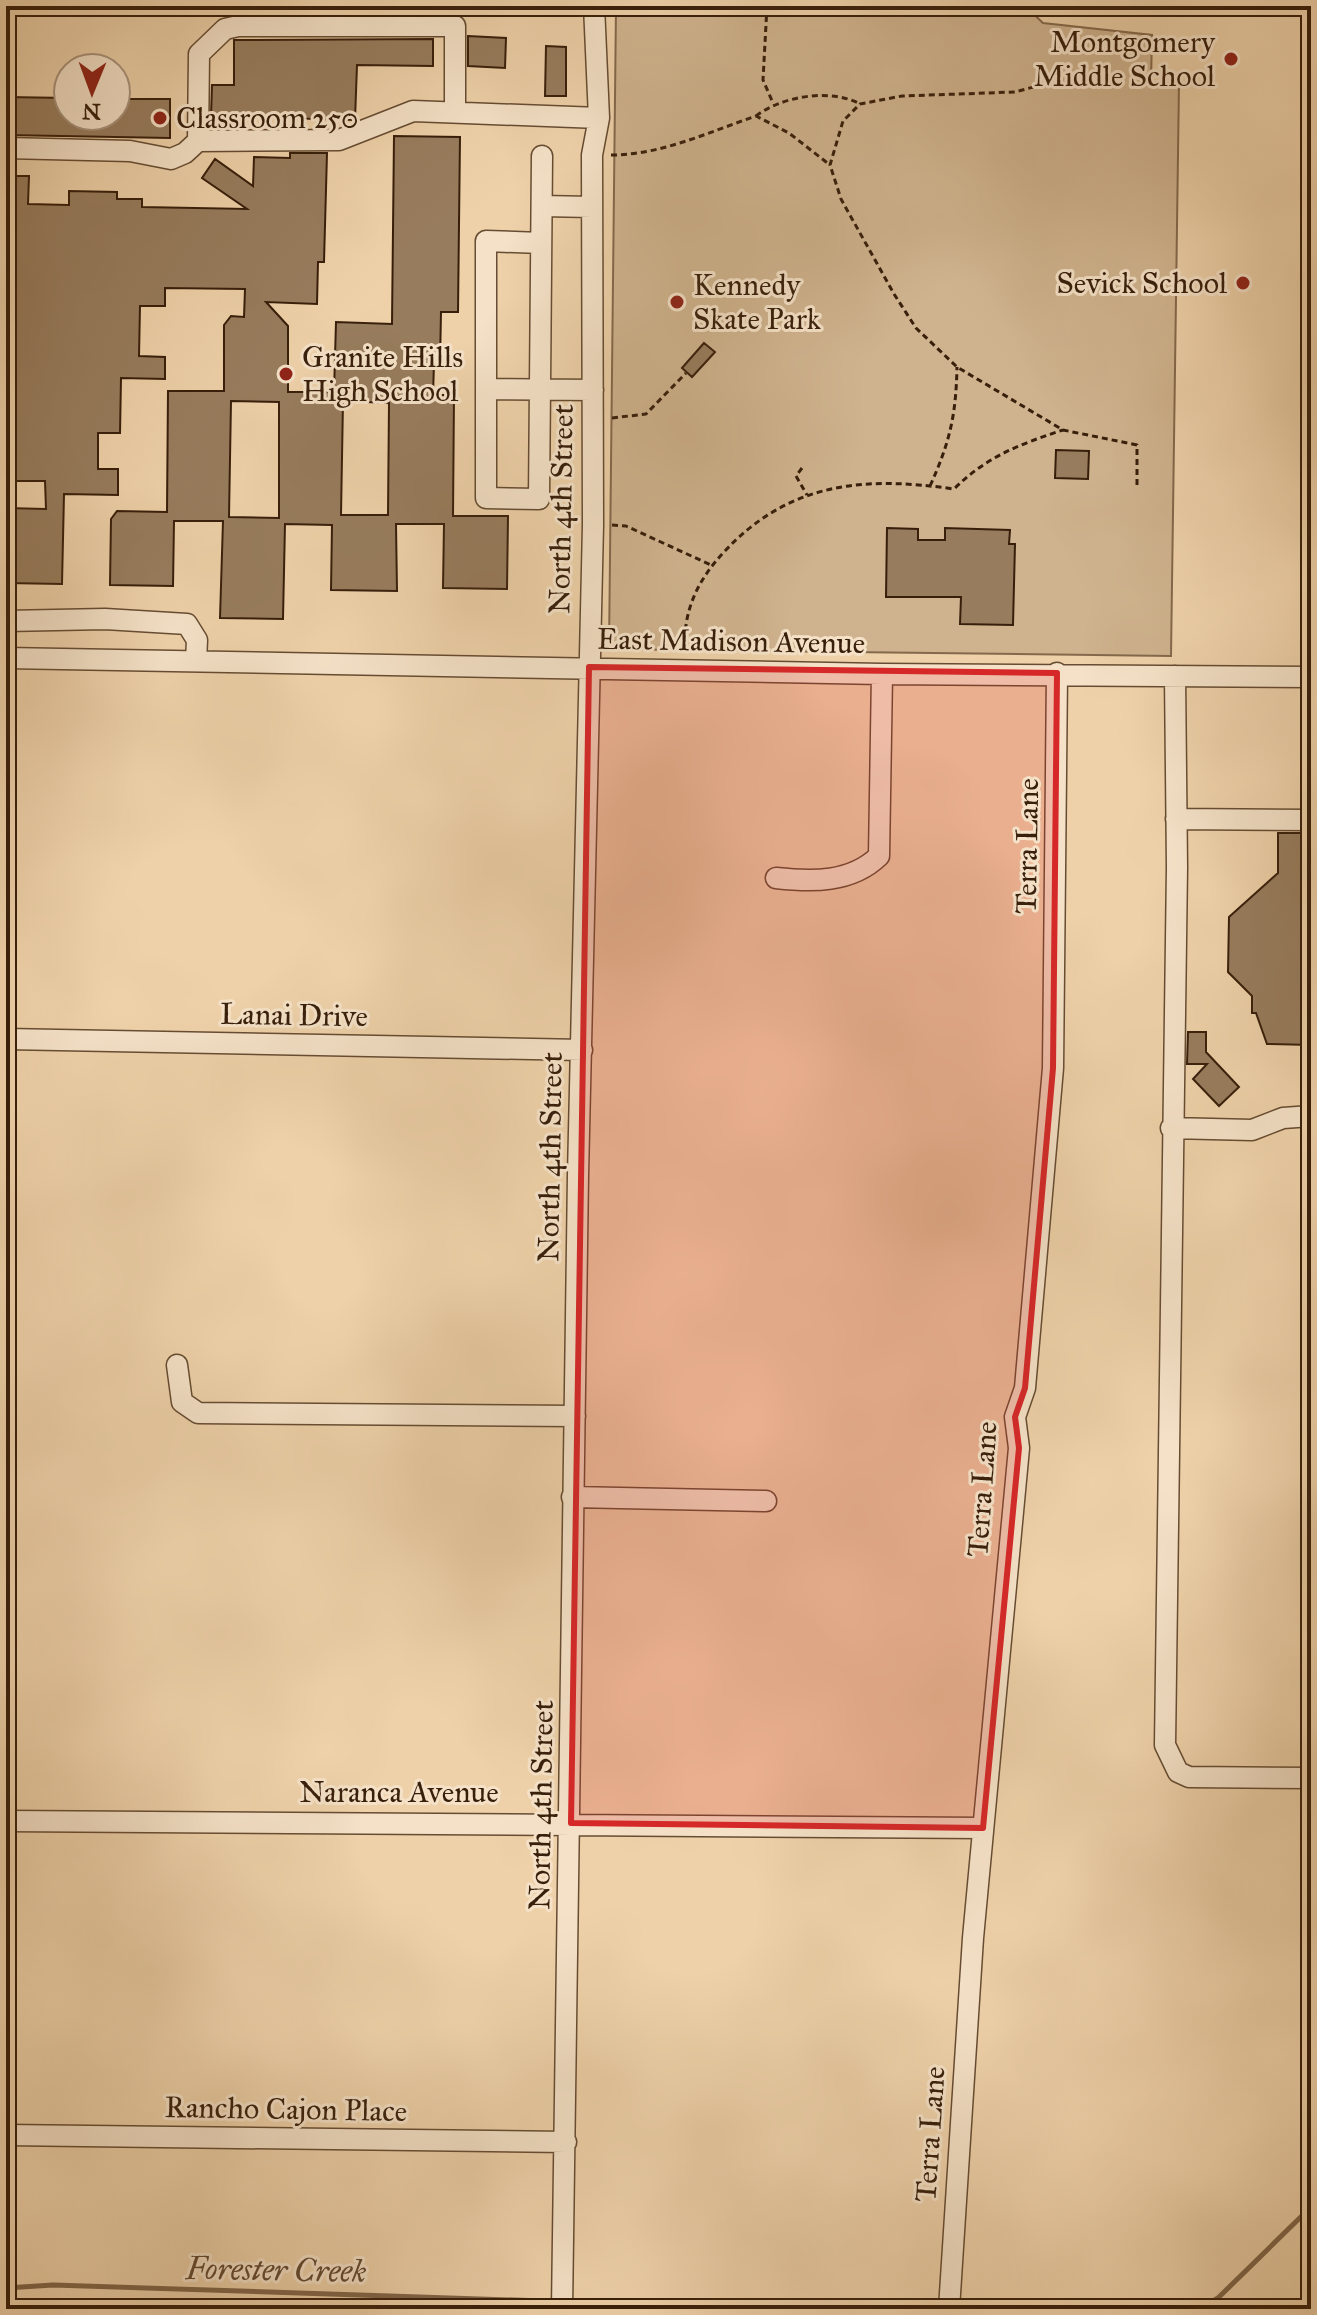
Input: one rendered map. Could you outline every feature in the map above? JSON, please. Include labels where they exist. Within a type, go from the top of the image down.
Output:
[{"type":"street","name":"North 4th Street","points":[[562,2309],[571,1823],[572,1497],[593,525],[592,155],[599,118],[594,6]]},
{"type":"street","points":[[198,141],[199,54],[225,29],[238,26],[455,26],[455,112]]},
{"type":"street","points":[[6,148],[130,151],[171,159],[185,153],[198,141],[339,140],[413,111],[599,118]]},
{"type":"street","points":[[541,243],[486,241],[486,498],[539,499],[542,156]]},
{"type":"street","points":[[542,206],[592,207]]},
{"type":"street","points":[[486,389],[593,390]]},
{"type":"street","points":[[6,621],[105,619],[187,624],[197,640],[196,661]]},
{"type":"street","name":"East Madison Avenue","points":[[6,658],[686,668],[882,674],[1311,677]]},
{"type":"street","name":"Terra Lane","points":[[949,2309],[973,1938],[1019,1448],[1015,1417],[1025,1388],[1053,1068],[1057,673]]},
{"type":"street","points":[[776,878],[819,882],[867,867],[879,856],[882,674]]},
{"type":"street","points":[[1175,676],[1165,1745],[1178,1772],[1189,1777],[1311,1778]]},
{"type":"street","points":[[1176,819],[1311,820]]},
{"type":"street","name":"Lanai Drive","points":[[6,1039],[582,1050]]},
{"type":"street","points":[[1171,1128],[1252,1130],[1283,1118],[1311,1116]]},
{"type":"street","points":[[177,1365],[182,1402],[198,1413],[575,1416]]},
{"type":"street","points":[[572,1497],[766,1501]]},
{"type":"street","name":"Naranca Avenue","points":[[6,1821],[983,1828]]},
{"type":"street","name":"Rancho Cajon Place","points":[[6,2135],[566,2142]]},
{"type":"path","points":[[767,6],[763,80],[773,103]]},
{"type":"path","points":[[830,165],[843,121],[860,104],[902,96],[1015,92],[1063,79]]},
{"type":"path","points":[[592,155],[636,155],[756,116],[773,103],[845,96],[860,104]]},
{"type":"path","points":[[756,116],[789,133],[830,165],[841,199],[916,328],[957,367],[1063,430],[1137,445],[1137,488]]},
{"type":"path","points":[[930,486],[943,458],[957,408],[957,367]]},
{"type":"path","points":[[611,418],[646,414],[686,373]]},
{"type":"path","points":[[686,668],[684,634],[687,606],[711,565],[749,525],[807,495],[849,486],[954,489],[973,471],[1010,447],[1063,430]]},
{"type":"path","points":[[802,468],[796,476],[807,495]]},
{"type":"path","points":[[593,525],[626,526],[711,565]]},
{"type":"highlighted area","points":[[589,667],[1057,673],[1053,1068],[1025,1388],[1015,1417],[1019,1448],[983,1828],[571,1823]]},
{"type":"shaded area","points":[[616,6],[1025,6],[1043,23],[1152,35],[1151,83],[1179,83],[1171,656],[609,649]]},
{"type":"building","points":[[468,36],[506,38],[505,68],[468,66]]},
{"type":"building","points":[[433,39],[433,66],[357,65],[355,120],[211,116],[212,85],[234,85],[234,40]]},
{"type":"building","points":[[546,46],[566,47],[566,96],[545,96]]},
{"type":"building","points":[[6,97],[52,98],[52,132],[132,132],[132,99],[170,99],[170,138],[6,135]]},
{"type":"building","points":[[394,136],[460,137],[458,312],[441,312],[440,363],[434,363],[433,395],[454,395],[453,516],[508,516],[507,589],[443,588],[444,524],[396,524],[397,591],[331,590],[332,525],[285,524],[283,619],[220,618],[223,521],[174,521],[173,586],[110,585],[111,519],[117,511],[167,512],[168,391],[224,391],[224,325],[231,316],[244,317],[245,289],[165,288],[165,306],[140,306],[139,356],[165,357],[165,379],[121,378],[120,433],[98,433],[98,469],[118,469],[118,495],[64,494],[62,584],[6,583],[6,508],[46,509],[45,481],[7,481],[6,203],[11,204],[12,176],[29,176],[28,204],[69,205],[69,191],[117,192],[117,199],[142,199],[142,207],[247,209],[202,178],[215,159],[253,186],[254,157],[290,158],[290,153],[327,153],[324,262],[318,262],[317,304],[266,302],[288,326],[288,392],[334,392],[336,322],[392,324]],"holes":[[[231,401],[279,402],[279,518],[229,517]],[[343,401],[389,403],[388,515],[341,515]]]},
{"type":"building","points":[[704,343],[715,352],[692,377],[682,368]]},
{"type":"building","points":[[1056,450],[1089,451],[1088,479],[1055,478]]},
{"type":"building","points":[[887,528],[918,529],[918,540],[945,540],[945,528],[1010,530],[1009,544],[1015,544],[1013,625],[960,624],[961,597],[886,597]]},
{"type":"building","points":[[1278,833],[1311,833],[1311,1045],[1267,1044],[1256,1013],[1252,1013],[1252,996],[1228,972],[1229,917],[1278,873]]},
{"type":"building","points":[[1188,1032],[1206,1032],[1206,1052],[1239,1087],[1219,1106],[1193,1079],[1207,1064],[1187,1064]]},
{"type":"waterway","name":"Forester Creek","points":[[1200,2309],[1218,2298],[1311,2207]]},
{"type":"waterway","name":"Forester Creek","points":[[6,2288],[53,2285],[544,2301]]},
{"type":"waterway","name":"Forester Creek","points":[[574,2303],[725,2309]]},
{"type":"place","name":"Montgomery Middle School","points":[[1231,59]]},
{"type":"place","name":"Classroom 250","points":[[160,118]]},
{"type":"place","name":"Sevick School","points":[[1243,283]]},
{"type":"place","name":"Kennedy Skate Park","points":[[677,302]]},
{"type":"place","name":"Granite Hills High School","points":[[286,374]]}]
